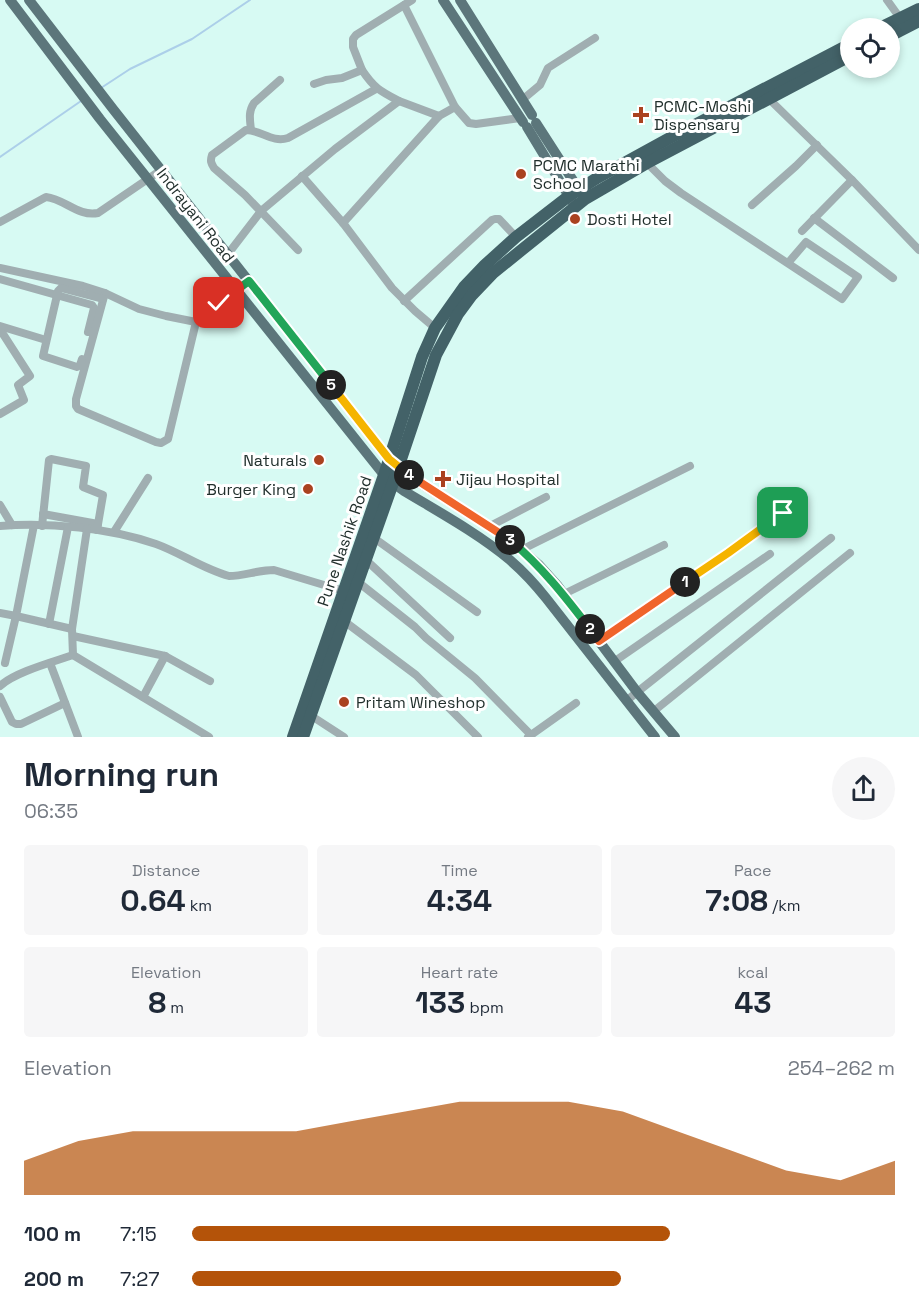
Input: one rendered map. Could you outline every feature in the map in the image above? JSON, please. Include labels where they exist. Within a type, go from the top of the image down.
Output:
[{"type":"highway","points":[[900,18],[919,9]]},
{"type":"highway","points":[[900,31],[919,21]]},
{"type":"highway","name":"Pune Nashik Road","points":[[303,737],[374,538],[422,357],[435,327],[464,287],[516,237],[668,139],[840,49]]},
{"type":"highway","name":"Pune Nashik Road","points":[[394,463],[436,355],[458,314],[493,273],[577,197],[647,163],[840,61]]},
{"type":"highway","name":"Pune Nashik Road","points":[[293,737],[344,591],[389,479]]},
{"type":"main road","name":"Indrayani Road","points":[[10,0],[85,99],[389,479],[488,543],[528,576],[655,737]]},
{"type":"main road","name":"Indrayani Road","points":[[29,0],[394,463],[409,476],[490,526],[539,565],[675,737]]},
{"type":"main road","points":[[443,0],[528,121],[577,197]]},
{"type":"main road","points":[[460,0],[522,100],[528,121]]},
{"type":"street","points":[[887,0],[900,18]]},
{"type":"street","points":[[439,116],[376,89],[362,70],[353,47],[353,39],[356,35],[408,2],[455,107],[469,123],[528,121]]},
{"type":"street","points":[[522,100],[540,85],[548,68],[595,38]]},
{"type":"street","points":[[314,84],[342,78],[362,70]]},
{"type":"street","points":[[251,130],[249,117],[254,103],[280,80]]},
{"type":"street","points":[[298,250],[245,195],[214,168],[210,159],[212,155],[246,130],[275,140],[282,140],[376,89]]},
{"type":"street","points":[[769,99],[919,250]]},
{"type":"street","points":[[228,254],[261,212],[302,176],[399,100]]},
{"type":"street","points":[[343,223],[439,116],[455,107]]},
{"type":"street","points":[[752,205],[817,145]]},
{"type":"street","points":[[647,163],[681,193],[842,299],[858,277],[806,243],[788,263]]},
{"type":"street","points":[[0,222],[45,197],[53,198],[84,214],[98,213],[161,170]]},
{"type":"street","points":[[302,176],[343,223],[404,302],[435,327]]},
{"type":"street","points":[[802,231],[852,180]]},
{"type":"street","points":[[814,218],[893,278]]},
{"type":"street","points":[[404,302],[492,220],[499,219],[516,237]]},
{"type":"street","points":[[0,268],[83,286],[139,309],[166,316],[198,318],[214,311],[219,303],[249,281]]},
{"type":"street","points":[[0,279],[57,295],[92,304],[94,307],[80,366],[43,357],[46,340],[57,295],[59,289],[104,296]]},
{"type":"street","points":[[104,296],[76,406],[78,409],[156,442],[161,443],[168,439],[198,318]]},
{"type":"street","points":[[0,326],[46,340]]},
{"type":"street","points":[[0,333],[3,334],[30,376],[18,385],[24,400],[0,414]]},
{"type":"street","points":[[5,663],[38,525],[43,514],[48,460],[86,466],[83,487],[103,495],[98,527]]},
{"type":"street","points":[[521,550],[690,466]]},
{"type":"street","points":[[114,532],[148,478]]},
{"type":"street","points":[[490,526],[546,497]]},
{"type":"street","points":[[0,505],[12,525]]},
{"type":"street","points":[[599,641],[783,513]]},
{"type":"street","points":[[43,514],[158,544],[228,576],[273,570],[344,591]]},
{"type":"street","points":[[0,526],[38,525],[87,529],[98,527]]},
{"type":"street","points":[[49,624],[68,527]]},
{"type":"street","points":[[73,655],[73,632],[87,529]]},
{"type":"street","points":[[374,538],[477,612]]},
{"type":"street","points":[[626,701],[831,538]]},
{"type":"street","points":[[564,594],[664,545]]},
{"type":"street","points":[[654,711],[850,553]]},
{"type":"street","points":[[615,661],[770,554]]},
{"type":"street","points":[[366,560],[450,638]]},
{"type":"street","points":[[358,582],[475,678],[530,736],[576,703]]},
{"type":"street","points":[[0,613],[165,656],[210,681]]},
{"type":"street","points":[[344,621],[416,675],[478,737]]},
{"type":"street","points":[[0,686],[15,676],[73,655]]},
{"type":"street","points":[[73,655],[209,737]]},
{"type":"street","points":[[143,697],[165,656]]},
{"type":"street","points":[[50,663],[78,737]]},
{"type":"street","points":[[0,697],[12,722],[16,724],[21,724],[65,703]]},
{"type":"street","points":[[310,715],[344,737]]},
{"type":"waterway","points":[[101,88],[130,69],[192,39],[250,0]]},
{"type":"waterway","points":[[0,157],[81,101]]},
{"type":"place","name":"PCMC-Moshi Dispensary","points":[[641,115]]},
{"type":"place","name":"PCMC Marathi School","points":[[521,174]]},
{"type":"place","name":"Dosti Hotel","points":[[575,219]]},
{"type":"place","name":"Naturals","points":[[319,460]]},
{"type":"place","name":"Jijau Hospital","points":[[443,479]]},
{"type":"place","name":"Burger King","points":[[308,489]]},
{"type":"place","name":"Pritam Wineshop","points":[[344,702]]},
{"type":"route","points":[[219,303],[249,281],[389,459],[409,476],[510,540],[539,565],[599,641],[783,513]]}]
